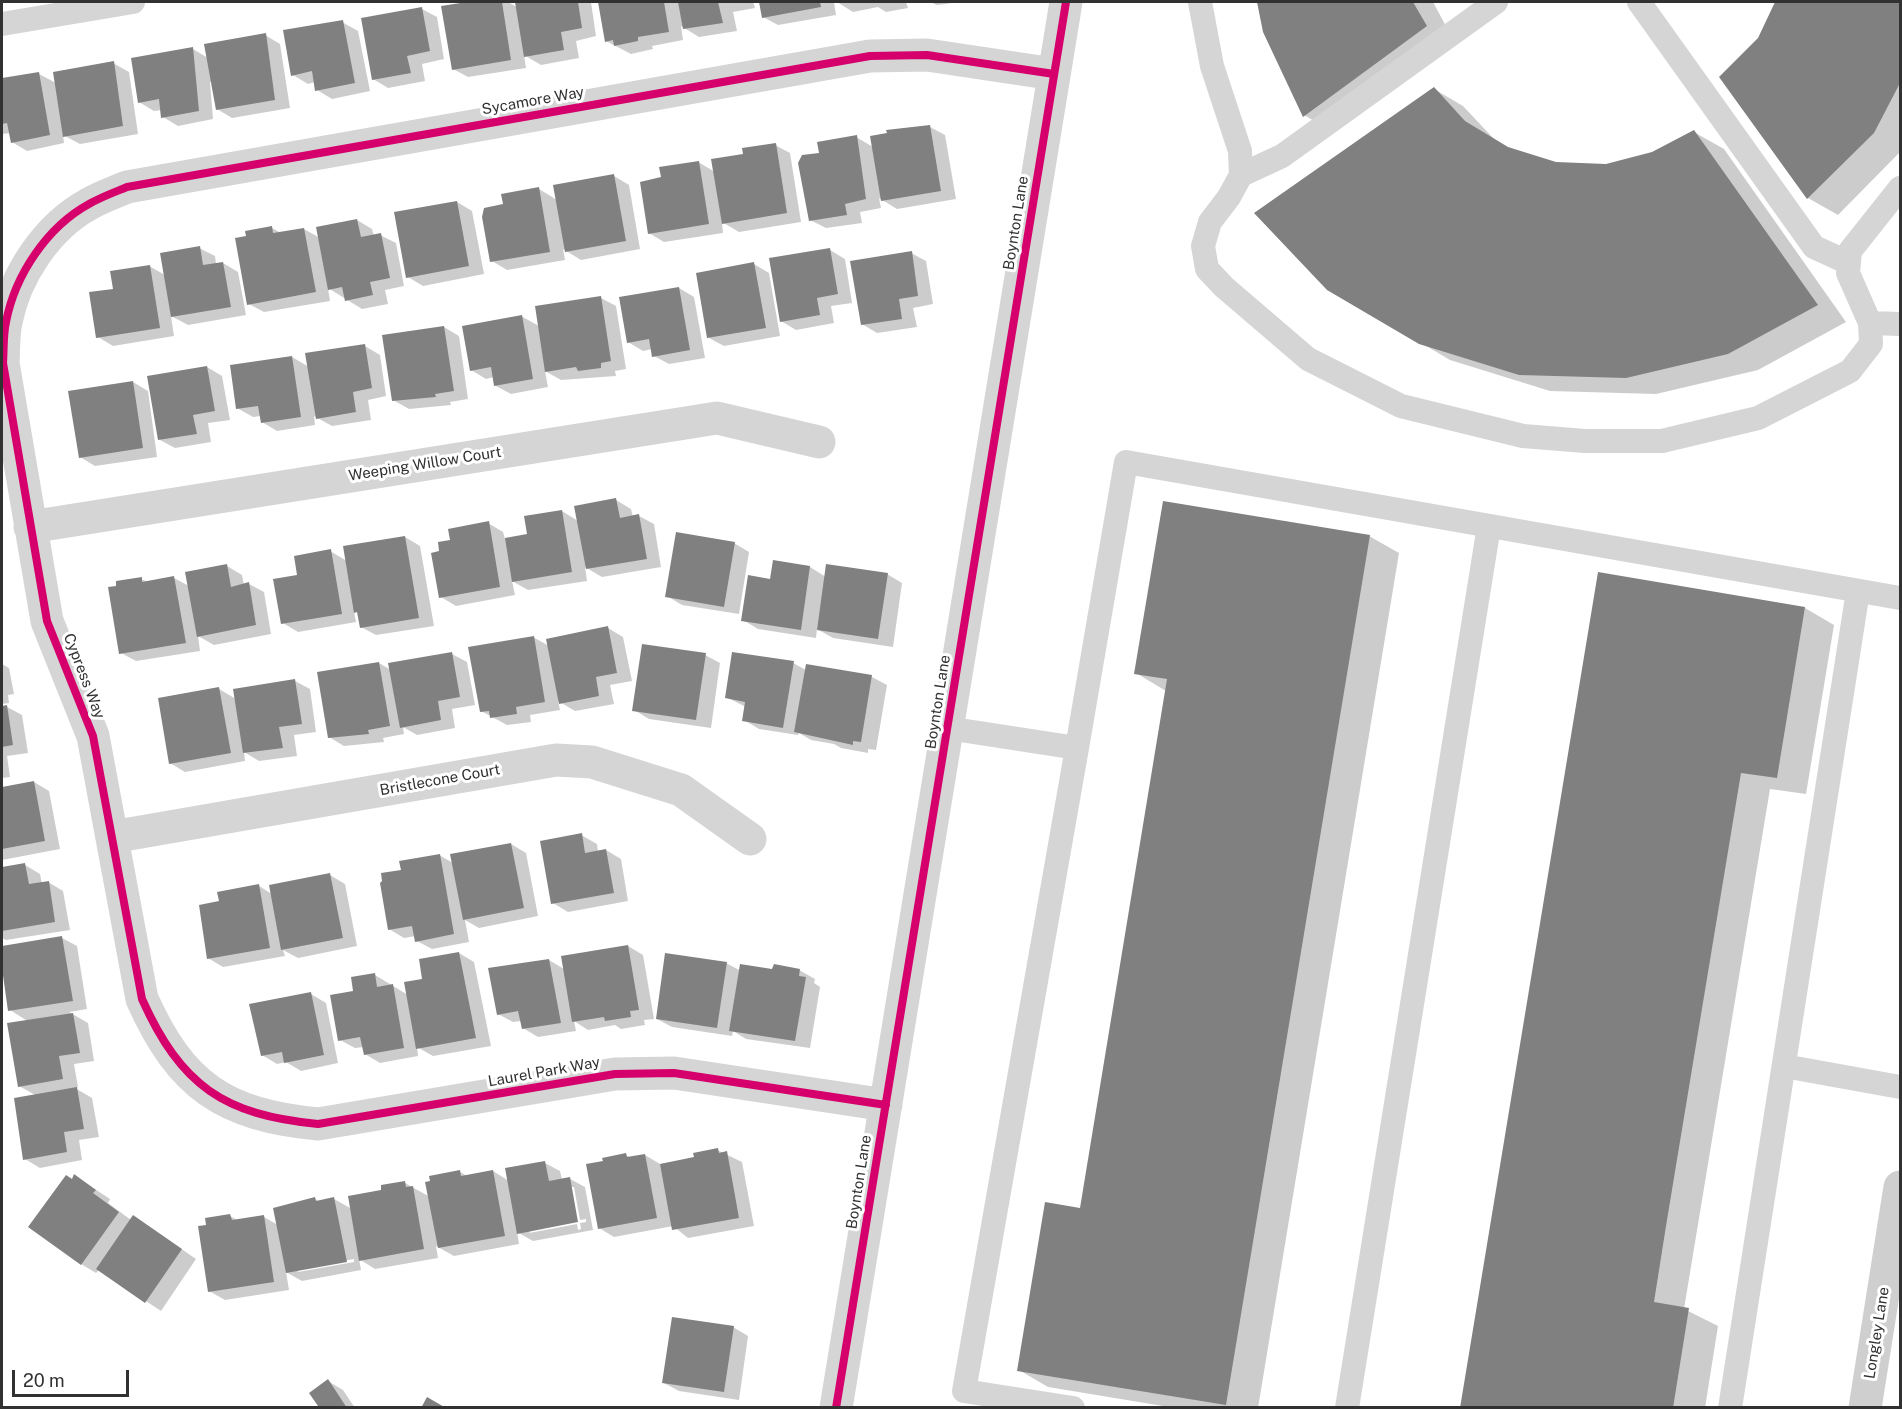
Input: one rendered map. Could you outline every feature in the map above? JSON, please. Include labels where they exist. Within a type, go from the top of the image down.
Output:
[{"type":"main road","name":"Longley Lane","points":[[1865,1407],[1900,1187]]},
{"type":"street","name":"Boynton Lane","points":[[836,1407],[1066,2]]},
{"type":"street","name":"Sycamore Way","points":[[38,250],[57,228],[88,205],[127,186],[870,56],[927,55],[1054,74]]},
{"type":"street","name":"Cypress Way","points":[[38,250],[19,282],[6,322],[3,363],[47,621],[93,736],[142,999],[159,1037],[185,1070],[212,1093]]},
{"type":"street","name":"Weeping Willow Court","points":[[30,527],[717,418],[819,442]]},
{"type":"street","name":"Bristlecone Court","points":[[112,837],[556,760],[592,762],[681,790],[750,839]]},
{"type":"street","name":"Laurel Park Way","points":[[212,1093],[239,1108],[276,1120],[318,1124],[615,1074],[674,1073],[886,1105]]},
{"type":"lane","points":[[2,24],[133,2]]},
{"type":"lane","points":[[1200,2],[1212,66],[1240,151],[1241,175],[1229,197],[1210,222],[1203,246],[1207,269],[1224,287],[1308,359],[1401,406],[1523,436],[1585,441],[1662,441],[1758,418],[1850,371],[1871,344],[1870,323],[1848,273],[1850,251],[1900,188]]},
{"type":"lane","points":[[1241,175],[1282,156],[1496,2]]},
{"type":"lane","points":[[1639,2],[1814,247],[1849,263]]},
{"type":"lane","points":[[1870,323],[1900,324]]},
{"type":"lane","points":[[1073,1407],[964,1391],[1126,462],[1900,598]]},
{"type":"lane","points":[[1347,1407],[1490,526]]},
{"type":"lane","points":[[1730,1407],[1858,591]]},
{"type":"lane","points":[[947,728],[1077,747]]},
{"type":"lane","points":[[1784,1066],[1900,1087]]},
{"type":"building","points":[[467,2],[502,2],[511,60],[452,70],[441,6]]},
{"type":"building","points":[[515,2],[578,2],[582,28],[561,32],[564,50],[524,57]]},
{"type":"building","points":[[598,2],[664,2],[669,32],[638,37],[638,41],[614,46],[613,40],[605,42]]},
{"type":"building","points":[[678,2],[718,2],[723,23],[683,29]]},
{"type":"building","points":[[759,2],[820,2],[821,7],[762,18]]},
{"type":"building","points":[[1257,2],[1413,2],[1427,26],[1303,117],[1263,32]]},
{"type":"building","points":[[1775,2],[1900,2],[1900,83],[1874,133],[1807,199],[1719,77],[1758,38]]},
{"type":"building","points":[[422,7],[430,51],[407,56],[411,73],[372,80],[361,18]]},
{"type":"building","points":[[343,20],[355,83],[315,91],[312,71],[291,76],[283,30]]},
{"type":"building","points":[[266,33],[275,100],[216,110],[204,44]]},
{"type":"building","points":[[193,47],[199,111],[161,118],[159,99],[138,103],[131,58]]},
{"type":"building","points":[[114,61],[123,126],[63,137],[53,72]]},
{"type":"building","points":[[39,72],[50,135],[11,143],[7,123],[2,124],[2,78]]},
{"type":"building","points":[[1434,87],[1465,121],[1508,147],[1556,162],[1606,164],[1652,152],[1694,130],[1818,305],[1728,354],[1626,378],[1519,375],[1419,344],[1327,290],[1254,213]]},
{"type":"building","points":[[930,125],[941,191],[881,201],[870,136],[887,133],[886,130]]},
{"type":"building","points":[[857,135],[866,199],[845,204],[847,215],[809,221],[798,163],[802,155],[819,153],[817,142]]},
{"type":"building","points":[[776,143],[787,213],[722,224],[711,159],[743,154],[742,148]]},
{"type":"building","points":[[699,161],[709,224],[648,234],[640,182],[661,177],[659,167]]},
{"type":"building","points":[[614,174],[626,241],[565,252],[553,185]]},
{"type":"building","points":[[539,187],[550,252],[490,262],[482,217],[484,208],[503,204],[501,194]]},
{"type":"building","points":[[457,201],[469,266],[406,278],[394,212]]},
{"type":"building","points":[[357,219],[361,237],[381,233],[390,278],[370,282],[373,295],[345,301],[342,287],[328,290],[316,227]]},
{"type":"building","points":[[272,226],[273,233],[304,228],[316,292],[247,305],[235,238],[246,236],[245,231]]},
{"type":"building","points":[[200,246],[203,265],[223,262],[231,307],[171,317],[160,253]]},
{"type":"building","points":[[830,248],[838,294],[817,298],[820,315],[780,322],[769,258]]},
{"type":"building","points":[[912,251],[918,296],[899,299],[902,319],[861,325],[850,261]]},
{"type":"building","points":[[754,262],[766,328],[707,338],[696,273]]},
{"type":"building","points":[[150,265],[160,328],[96,338],[89,292],[113,289],[110,271]]},
{"type":"building","points":[[679,287],[690,350],[652,357],[649,339],[627,343],[619,297]]},
{"type":"building","points":[[601,296],[611,361],[601,363],[601,368],[578,371],[576,367],[545,372],[535,306]]},
{"type":"building","points":[[522,315],[533,379],[494,386],[491,367],[470,371],[462,326]]},
{"type":"building","points":[[444,326],[454,391],[435,394],[436,397],[392,401],[382,335]]},
{"type":"building","points":[[365,344],[372,388],[353,392],[356,412],[316,419],[305,353]]},
{"type":"building","points":[[292,356],[301,417],[261,423],[258,406],[236,409],[230,365]]},
{"type":"building","points":[[207,366],[215,411],[193,415],[197,434],[158,440],[147,376]]},
{"type":"building","points":[[133,381],[143,448],[79,458],[68,391]]},
{"type":"building","points":[[616,498],[620,518],[639,514],[647,559],[586,569],[574,506]]},
{"type":"building","points":[[1163,501],[1370,535],[1226,1405],[1017,1371],[1045,1202],[1080,1208],[1167,679],[1134,674]]},
{"type":"building","points":[[562,510],[572,572],[512,582],[505,538],[527,534],[524,516]]},
{"type":"building","points":[[489,521],[500,587],[439,598],[431,553],[439,551],[438,542],[450,540],[448,529]]},
{"type":"building","points":[[676,532],[735,542],[724,607],[665,597]]},
{"type":"building","points":[[405,536],[419,618],[360,628],[357,612],[354,613],[343,546]]},
{"type":"building","points":[[331,549],[342,614],[281,624],[273,579],[297,575],[294,556]]},
{"type":"building","points":[[773,560],[810,566],[801,630],[741,621],[748,575],[770,579]]},
{"type":"building","points":[[227,564],[231,587],[249,582],[256,625],[197,637],[185,572]]},
{"type":"building","points":[[826,564],[888,573],[878,639],[817,630]]},
{"type":"building","points":[[1598,572],[1805,607],[1777,778],[1741,773],[1666,1226],[1654,1302],[1689,1308],[1673,1408],[1460,1408]]},
{"type":"building","points":[[174,576],[186,643],[119,654],[108,587],[116,586],[116,581],[142,577],[142,582]]},
{"type":"building","points":[[608,626],[617,673],[596,677],[599,696],[559,704],[546,639]]},
{"type":"building","points":[[534,636],[545,702],[516,707],[517,714],[490,718],[489,711],[480,712],[468,647]]},
{"type":"building","points":[[642,644],[706,653],[696,720],[632,711]]},
{"type":"building","points":[[452,652],[460,697],[438,701],[441,720],[400,728],[388,663]]},
{"type":"building","points":[[732,652],[794,661],[783,728],[742,721],[745,702],[725,698]]},
{"type":"building","points":[[379,662],[390,726],[368,730],[369,734],[328,738],[317,672]]},
{"type":"building","points":[[806,664],[872,675],[861,742],[853,741],[853,745],[794,732]]},
{"type":"building","points":[[295,679],[302,724],[279,727],[283,748],[243,753],[233,689]]},
{"type":"building","points":[[219,687],[231,753],[169,764],[158,698]]},
{"type":"building","points":[[7,705],[13,745],[2,747],[2,706]]},
{"type":"building","points":[[34,781],[45,841],[2,849],[2,787]]},
{"type":"building","points":[[582,833],[585,853],[606,849],[614,893],[551,904],[540,841]]},
{"type":"building","points":[[511,843],[524,908],[463,920],[450,854]]},
{"type":"building","points":[[440,854],[454,934],[415,942],[412,926],[388,930],[380,883],[381,873],[401,870],[399,861]]},
{"type":"building","points":[[25,863],[29,884],[49,881],[55,922],[2,931],[2,867]]},
{"type":"building","points":[[330,873],[343,938],[281,950],[269,885]]},
{"type":"building","points":[[259,884],[270,948],[207,959],[199,905],[219,901],[217,892]]},
{"type":"building","points":[[62,936],[73,1001],[8,1011],[2,968],[2,946]]},
{"type":"building","points":[[628,945],[639,1010],[630,1011],[631,1017],[605,1021],[604,1017],[572,1022],[561,956]]},
{"type":"building","points":[[459,952],[476,1038],[416,1049],[404,982],[422,979],[419,959]]},
{"type":"building","points":[[665,953],[727,962],[717,1028],[656,1019]]},
{"type":"building","points":[[549,959],[561,1023],[522,1029],[518,1011],[497,1015],[488,968]]},
{"type":"building","points":[[740,964],[772,969],[774,964],[800,969],[799,976],[806,977],[795,1041],[729,1031]]},
{"type":"building","points":[[375,973],[377,987],[393,984],[404,1048],[364,1055],[360,1037],[338,1041],[330,995],[353,991],[351,977]]},
{"type":"building","points":[[311,992],[324,1055],[284,1063],[282,1052],[261,1056],[249,1004]]},
{"type":"building","points":[[73,1013],[80,1053],[59,1056],[63,1079],[18,1087],[7,1023]]},
{"type":"building","points":[[77,1087],[84,1129],[64,1132],[67,1152],[23,1160],[14,1098]]},
{"type":"building","points":[[718,1148],[719,1153],[727,1151],[739,1218],[672,1230],[660,1164],[694,1157],[693,1153]]},
{"type":"building","points":[[626,1153],[627,1157],[645,1154],[657,1218],[598,1229],[586,1164]]},
{"type":"building","points":[[545,1161],[549,1181],[570,1177],[578,1222],[517,1234],[505,1168]]},
{"type":"building","points":[[460,1170],[461,1176],[493,1170],[505,1236],[438,1248],[425,1182],[430,1181],[429,1176]]},
{"type":"building","points":[[74,1174],[96,1190],[93,1193],[119,1212],[81,1265],[28,1227],[66,1175],[72,1179]]},
{"type":"building","points":[[405,1181],[406,1187],[413,1186],[424,1249],[359,1261],[348,1196],[381,1190],[381,1185]]},
{"type":"building","points":[[315,1197],[316,1201],[334,1197],[347,1262],[286,1273],[273,1208]]},
{"type":"building","points":[[230,1214],[232,1220],[264,1215],[274,1282],[208,1292],[198,1226],[206,1225],[205,1218]]},
{"type":"building","points":[[133,1215],[182,1249],[145,1303],[96,1269]]},
{"type":"building","points":[[672,1317],[734,1326],[724,1392],[662,1383]]},
{"type":"building","points":[[328,1379],[347,1408],[316,1408],[318,1406],[309,1393]]},
{"type":"building","points":[[427,1397],[446,1408],[421,1408]]},
{"type":"cycle path","points":[[836,1408],[1066,2]]},
{"type":"cycle path","points":[[886,1105],[674,1073],[615,1074],[318,1124],[285,1120],[256,1113],[209,1091],[173,1054],[142,999],[93,736],[47,621],[3,363],[5,327],[10,304],[25,270],[47,239],[74,214],[94,201],[127,187],[870,56],[927,55],[1054,74]]}]
